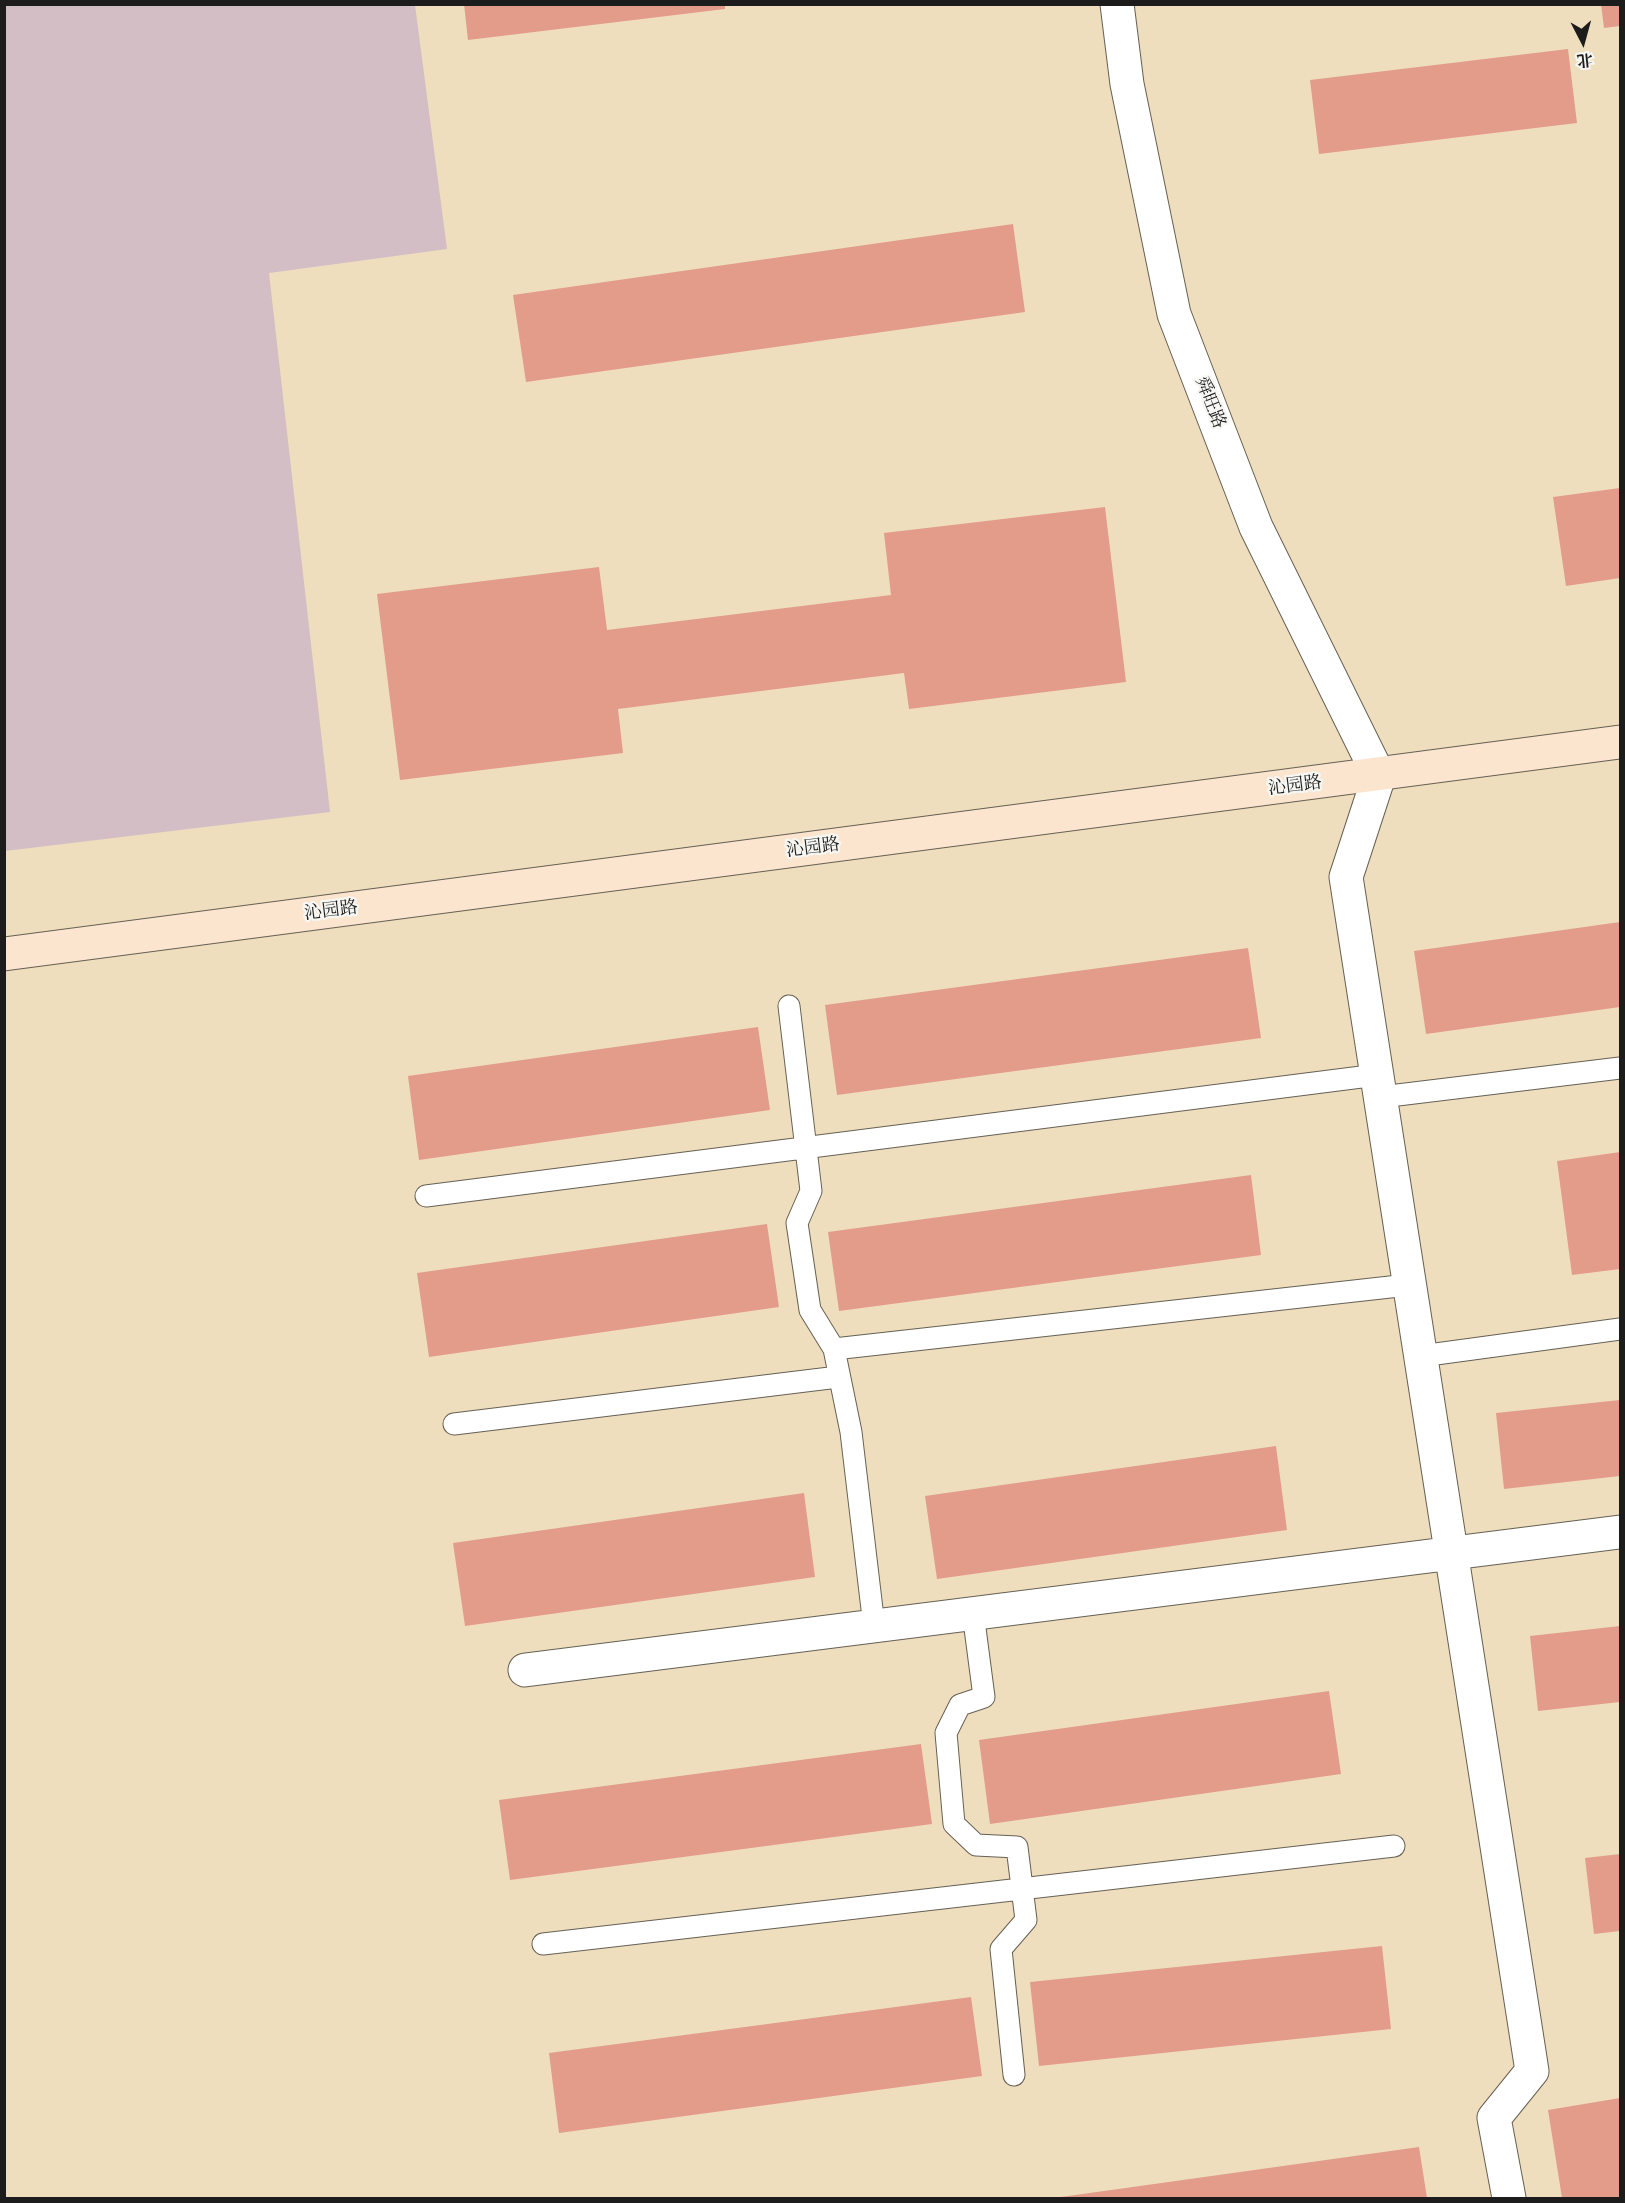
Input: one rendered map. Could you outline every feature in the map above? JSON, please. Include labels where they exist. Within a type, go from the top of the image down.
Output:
[{"type":"street","name":"舜旺路","points":[[1117,4],[1127,84],[1174,314],[1256,526],[1379,776]]},
{"type":"street","name":"沁园路","points":[[4,954],[1379,776],[1620,742]]},
{"type":"street","points":[[1379,776],[1346,877],[1532,2071],[1494,2118],[1509,2199]]},
{"type":"street","points":[[525,1670],[1620,1532]]},
{"type":"lane","points":[[789,1006],[812,1191],[797,1223],[810,1310],[834,1349],[850,1432],[874,1626]]},
{"type":"lane","points":[[426,1196],[806,1148],[1379,1086],[1620,1068]]},
{"type":"lane","points":[[834,1349],[1408,1285]]},
{"type":"lane","points":[[1421,1356],[1620,1329]]},
{"type":"lane","points":[[454,1424],[838,1377]]},
{"type":"lane","points":[[973,1613],[984,1696],[960,1705],[946,1733],[954,1824],[976,1845],[1017,1847],[1026,1920],[1001,1949],[1014,2075]]},
{"type":"lane","points":[[543,1944],[1395,1846]]},
{"type":"shaded area","points":[[4,5],[415,5],[447,249],[269,273],[330,812],[5,851]]},
{"type":"building","points":[[464,4],[725,4],[725,9],[468,40]]},
{"type":"building","points":[[1601,4],[1620,4],[1620,26],[1604,28]]},
{"type":"building","points":[[1568,49],[1577,123],[1319,154],[1310,80]]},
{"type":"building","points":[[1013,224],[1025,312],[526,382],[513,295]]},
{"type":"building","points":[[1620,488],[1620,578],[1566,586],[1553,497]]},
{"type":"building","points":[[1105,507],[1126,682],[909,709],[904,673],[618,709],[623,753],[400,780],[377,594],[599,567],[607,630],[891,595],[884,533]]},
{"type":"building","points":[[1620,922],[1620,1007],[1426,1034],[1414,951]]},
{"type":"building","points":[[1248,948],[1261,1038],[837,1095],[825,1005]]},
{"type":"building","points":[[758,1027],[770,1110],[419,1160],[408,1076]]},
{"type":"building","points":[[1620,1152],[1620,1269],[1572,1275],[1557,1161]]},
{"type":"building","points":[[1251,1175],[1261,1255],[839,1311],[828,1232]]},
{"type":"building","points":[[767,1224],[779,1307],[429,1357],[417,1273]]},
{"type":"building","points":[[1620,1400],[1620,1476],[1504,1489],[1496,1413]]},
{"type":"building","points":[[1276,1446],[1287,1530],[937,1579],[925,1496]]},
{"type":"building","points":[[804,1493],[815,1577],[465,1626],[453,1543]]},
{"type":"building","points":[[1620,1626],[1620,1702],[1538,1711],[1530,1636]]},
{"type":"building","points":[[1329,1691],[1341,1774],[990,1824],[979,1740]]},
{"type":"building","points":[[921,1744],[932,1824],[510,1880],[499,1800]]},
{"type":"building","points":[[1620,1854],[1620,1931],[1594,1934],[1585,1858]]},
{"type":"building","points":[[1382,1946],[1391,2029],[1039,2066],[1030,1982]]},
{"type":"building","points":[[971,1997],[982,2076],[559,2133],[549,2053]]},
{"type":"building","points":[[1620,2098],[1620,2198],[1562,2198],[1548,2110]]},
{"type":"building","points":[[1419,2147],[1427,2198],[1061,2198],[1061,2197]]}]
